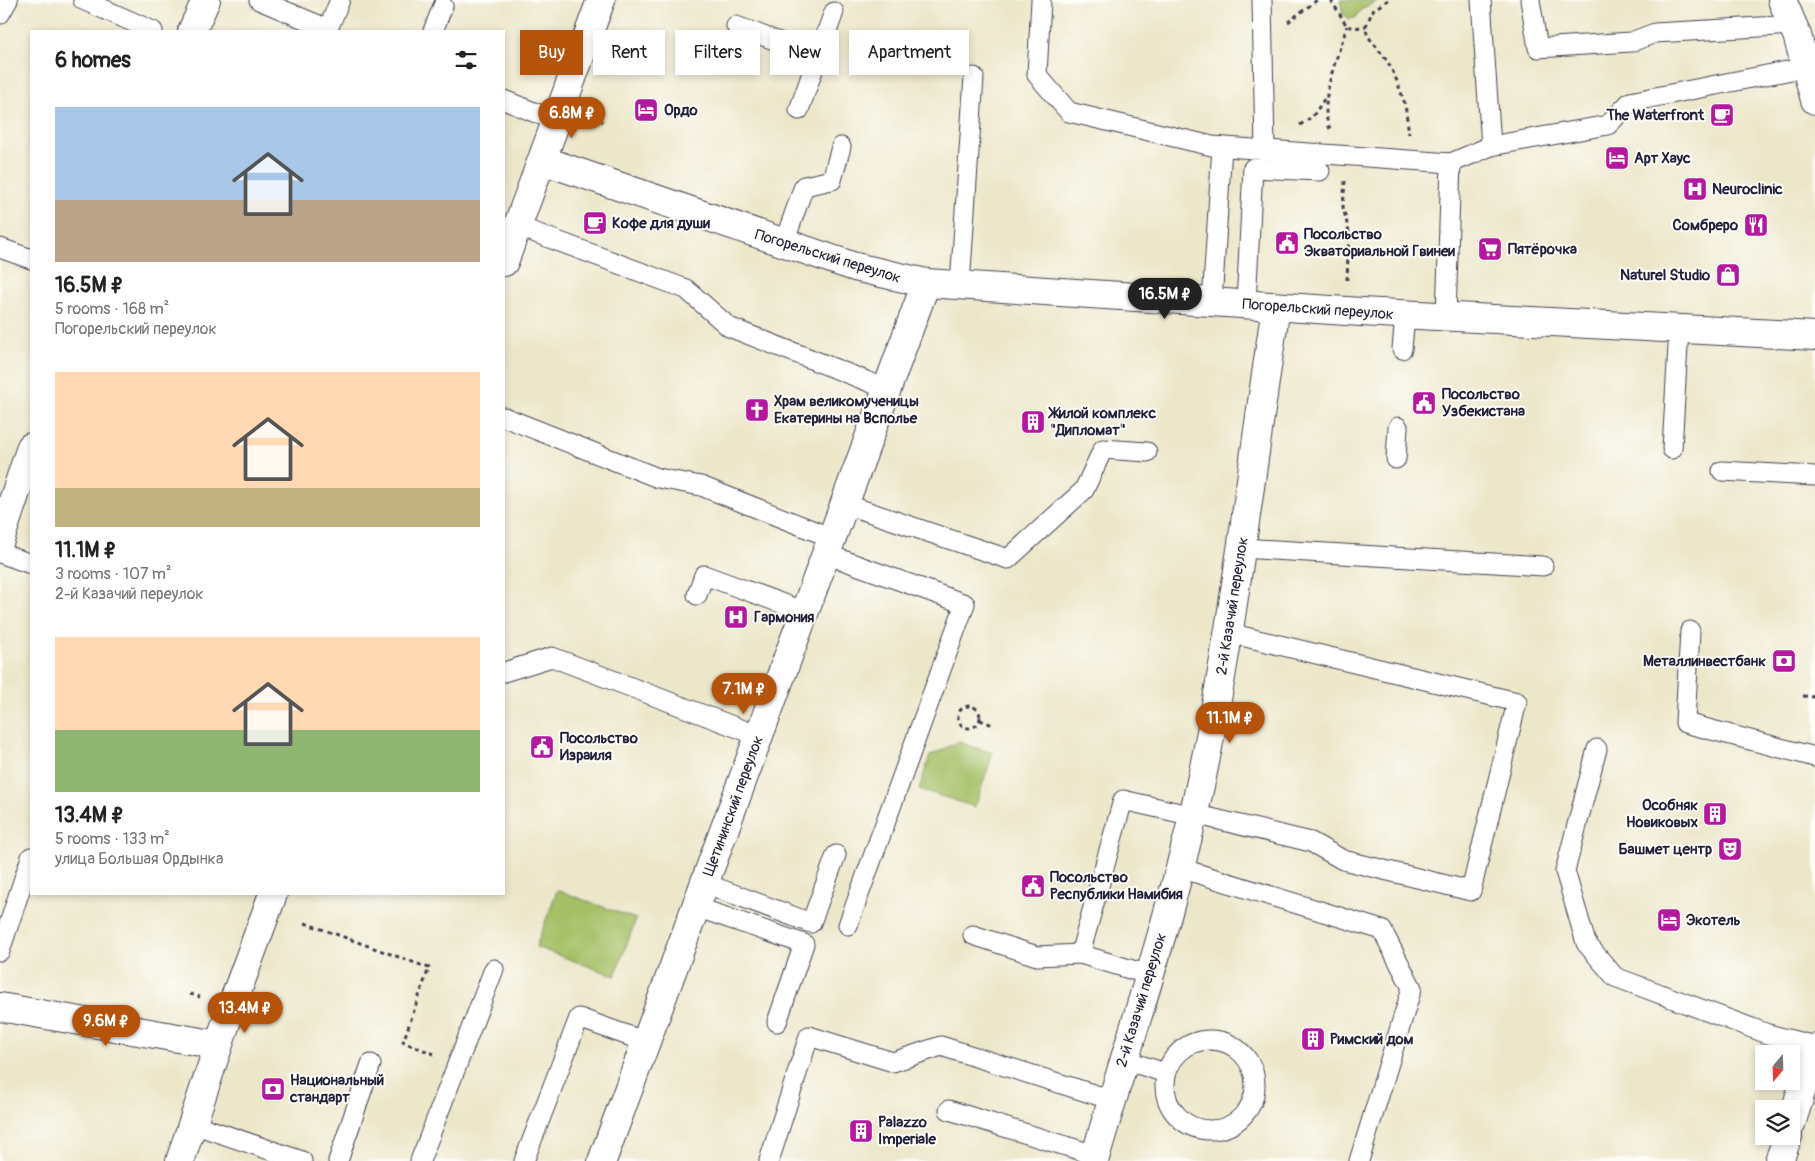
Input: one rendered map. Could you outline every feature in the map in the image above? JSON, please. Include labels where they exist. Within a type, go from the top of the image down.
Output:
[{"type":"street","points":[[192,30],[206,0]]},
{"type":"street","points":[[505,259],[601,0]]},
{"type":"street","points":[[1782,0],[1793,25],[1807,67],[1815,100]]},
{"type":"street","name":"Погорельский переулок","points":[[542,160],[855,267],[926,283],[1276,307],[1815,336]]},
{"type":"street","name":"Щетининский переулок","points":[[602,1161],[926,283]]},
{"type":"street","name":"2-й Казачий переулок","points":[[1095,1158],[1194,815],[1229,632],[1276,307]]},
{"type":"street","points":[[0,540],[30,450]]},
{"type":"street","points":[[180,1161],[218,1045],[272,895]]},
{"type":"street","points":[[0,1007],[218,1045]]},
{"type":"street","points":[[1798,1100],[1815,1047]]},
{"type":"street","points":[[1779,1161],[1785,1145]]},
{"type":"lane","points":[[0,14],[8,0]]},
{"type":"lane","points":[[83,0],[151,30]]},
{"type":"lane","points":[[259,0],[328,30],[340,0]]},
{"type":"lane","points":[[1041,0],[1037,75],[1069,112],[1136,130],[1222,147],[1451,163],[1491,146],[1608,125],[1630,102],[1807,67]]},
{"type":"lane","points":[[1262,0],[1265,150]]},
{"type":"lane","points":[[1481,0],[1491,146]]},
{"type":"lane","points":[[1530,0],[1538,48],[1631,42],[1656,34],[1793,25]]},
{"type":"lane","points":[[433,30],[442,6]]},
{"type":"lane","points":[[827,30],[834,12]]},
{"type":"lane","points":[[736,26],[770,38]]},
{"type":"lane","points":[[799,110],[811,75]]},
{"type":"lane","points":[[960,285],[974,77]]},
{"type":"lane","points":[[505,100],[556,121]]},
{"type":"lane","points":[[784,243],[804,186],[832,180],[842,147]]},
{"type":"lane","points":[[1212,302],[1222,147]]},
{"type":"lane","points":[[1446,317],[1451,163]]},
{"type":"lane","points":[[1246,304],[1253,168],[1320,171]]},
{"type":"lane","points":[[517,226],[686,289],[729,326],[887,389]]},
{"type":"lane","points":[[0,248],[30,259]]},
{"type":"lane","points":[[1402,349],[1404,314]]},
{"type":"lane","points":[[1672,449],[1679,329]]},
{"type":"lane","points":[[505,418],[658,478],[701,486],[829,546],[965,604],[848,925]]},
{"type":"lane","points":[[1396,459],[1398,427]]},
{"type":"lane","points":[[845,504],[1008,559],[1084,490],[1103,449],[1147,452]]},
{"type":"lane","points":[[1722,471],[1815,476]]},
{"type":"lane","points":[[1241,548],[1542,566]]},
{"type":"lane","points":[[0,553],[30,564]]},
{"type":"lane","points":[[697,596],[704,575],[805,612]]},
{"type":"lane","points":[[1690,631],[1685,723],[1815,757]]},
{"type":"lane","points":[[1080,954],[1123,800],[1311,842],[1344,860],[1471,891],[1517,702],[1229,632]]},
{"type":"lane","points":[[505,672],[552,657],[759,736]]},
{"type":"lane","points":[[1596,749],[1565,871],[1586,943],[1615,977],[1768,1034],[1815,1047]]},
{"type":"lane","points":[[700,895],[811,923],[836,855]]},
{"type":"lane","points":[[0,951],[30,860]]},
{"type":"lane","points":[[1180,868],[1382,930],[1412,988],[1359,1161]]},
{"type":"lane","points":[[700,895],[804,944],[777,1022]]},
{"type":"lane","points":[[973,934],[1038,956],[1080,954],[1149,975]]},
{"type":"lane","points":[[420,1161],[494,969]]},
{"type":"lane","points":[[524,1161],[579,1018],[646,1042]]},
{"type":"lane","points":[[769,1161],[809,1036],[893,1062],[941,1046],[1112,1100]]},
{"type":"lane","points":[[1208,1039],[1222,1041],[1236,1047],[1246,1057],[1253,1069],[1256,1083],[1254,1097],[1248,1110],[1233,1124],[1213,1130],[1198,1129],[1185,1123],[1175,1113],[1168,1101],[1165,1087],[1166,1073],[1172,1060],[1182,1049],[1194,1042],[1208,1039]]},
{"type":"lane","points":[[1124,1060],[1166,1073]]},
{"type":"lane","points":[[338,1161],[371,1064]]},
{"type":"lane","points":[[948,1110],[1095,1158]]},
{"type":"lane","points":[[193,1124],[302,1161]]},
{"type":"path","points":[[1280,26],[1293,20],[1317,0]]},
{"type":"path","points":[[1331,0],[1347,26],[1355,28],[1366,26]]},
{"type":"path","points":[[1388,0],[1372,10],[1366,26],[1367,35],[1388,62],[1398,81],[1409,127],[1408,160]]},
{"type":"path","points":[[1346,280],[1349,232],[1343,207],[1346,156],[1326,120],[1327,95],[1347,26]]},
{"type":"path","points":[[1297,127],[1313,116],[1327,95]]},
{"type":"path","points":[[594,119],[603,122]]},
{"type":"path","points":[[1803,696],[1815,697]]},
{"type":"path","points":[[969,705],[976,708],[980,713],[980,720],[975,726],[968,728],[962,726],[958,720],[958,713],[962,707],[969,705]]},
{"type":"path","points":[[980,720],[993,726]]},
{"type":"path","points":[[305,924],[429,968],[403,1042],[426,1051]]},
{"type":"path","points":[[190,994],[200,997]]},
{"type":"path","points":[[262,1018],[270,1021]]},
{"type":"green space","points":[[1340,0],[1379,0],[1363,8],[1355,18],[1350,19],[1343,14]]},
{"type":"green space","points":[[958,742],[993,753],[975,807],[919,789],[930,756]]},
{"type":"green space","points":[[557,890],[636,919],[615,976],[536,947]]},
{"type":"place","name":"Ордо","points":[[646,110]]},
{"type":"place","name":"The Waterfront","points":[[1722,115]]},
{"type":"place","name":"Арт Хаус","points":[[1617,158]]},
{"type":"place","name":"Neuroclinic","points":[[1695,189]]},
{"type":"place","name":"Кофе для души","points":[[595,223]]},
{"type":"place","name":"Сомбреро","points":[[1756,225]]},
{"type":"place","name":"Посольство Экваториальной Гвинеи","points":[[1287,243]]},
{"type":"place","name":"Пятёрочка","points":[[1490,249]]},
{"type":"place","name":"Naturel Studio","points":[[1728,275]]},
{"type":"place","name":"Посольство Узбекистана","points":[[1424,403]]},
{"type":"place","name":"Храм великомученицы Екатерины на Всполье","points":[[757,410]]},
{"type":"place","name":"Жилой комплекс \"Дипломат\"","points":[[1033,422]]},
{"type":"place","name":"Гармония","points":[[736,617]]},
{"type":"place","name":"Металлинвестбанк","points":[[1784,661]]},
{"type":"place","name":"Посольство Израиля","points":[[542,747]]},
{"type":"place","name":"Особняк Новиковых","points":[[1715,814]]},
{"type":"place","name":"Башмет центр","points":[[1730,849]]},
{"type":"place","name":"Посольство Республики Намибия","points":[[1033,886]]},
{"type":"place","name":"Экотель","points":[[1669,920]]},
{"type":"place","name":"Римский дом","points":[[1313,1039]]},
{"type":"place","name":"Национальный стандарт","points":[[273,1089]]},
{"type":"place","name":"Palazzo Imperiale","points":[[861,1131]]}]
